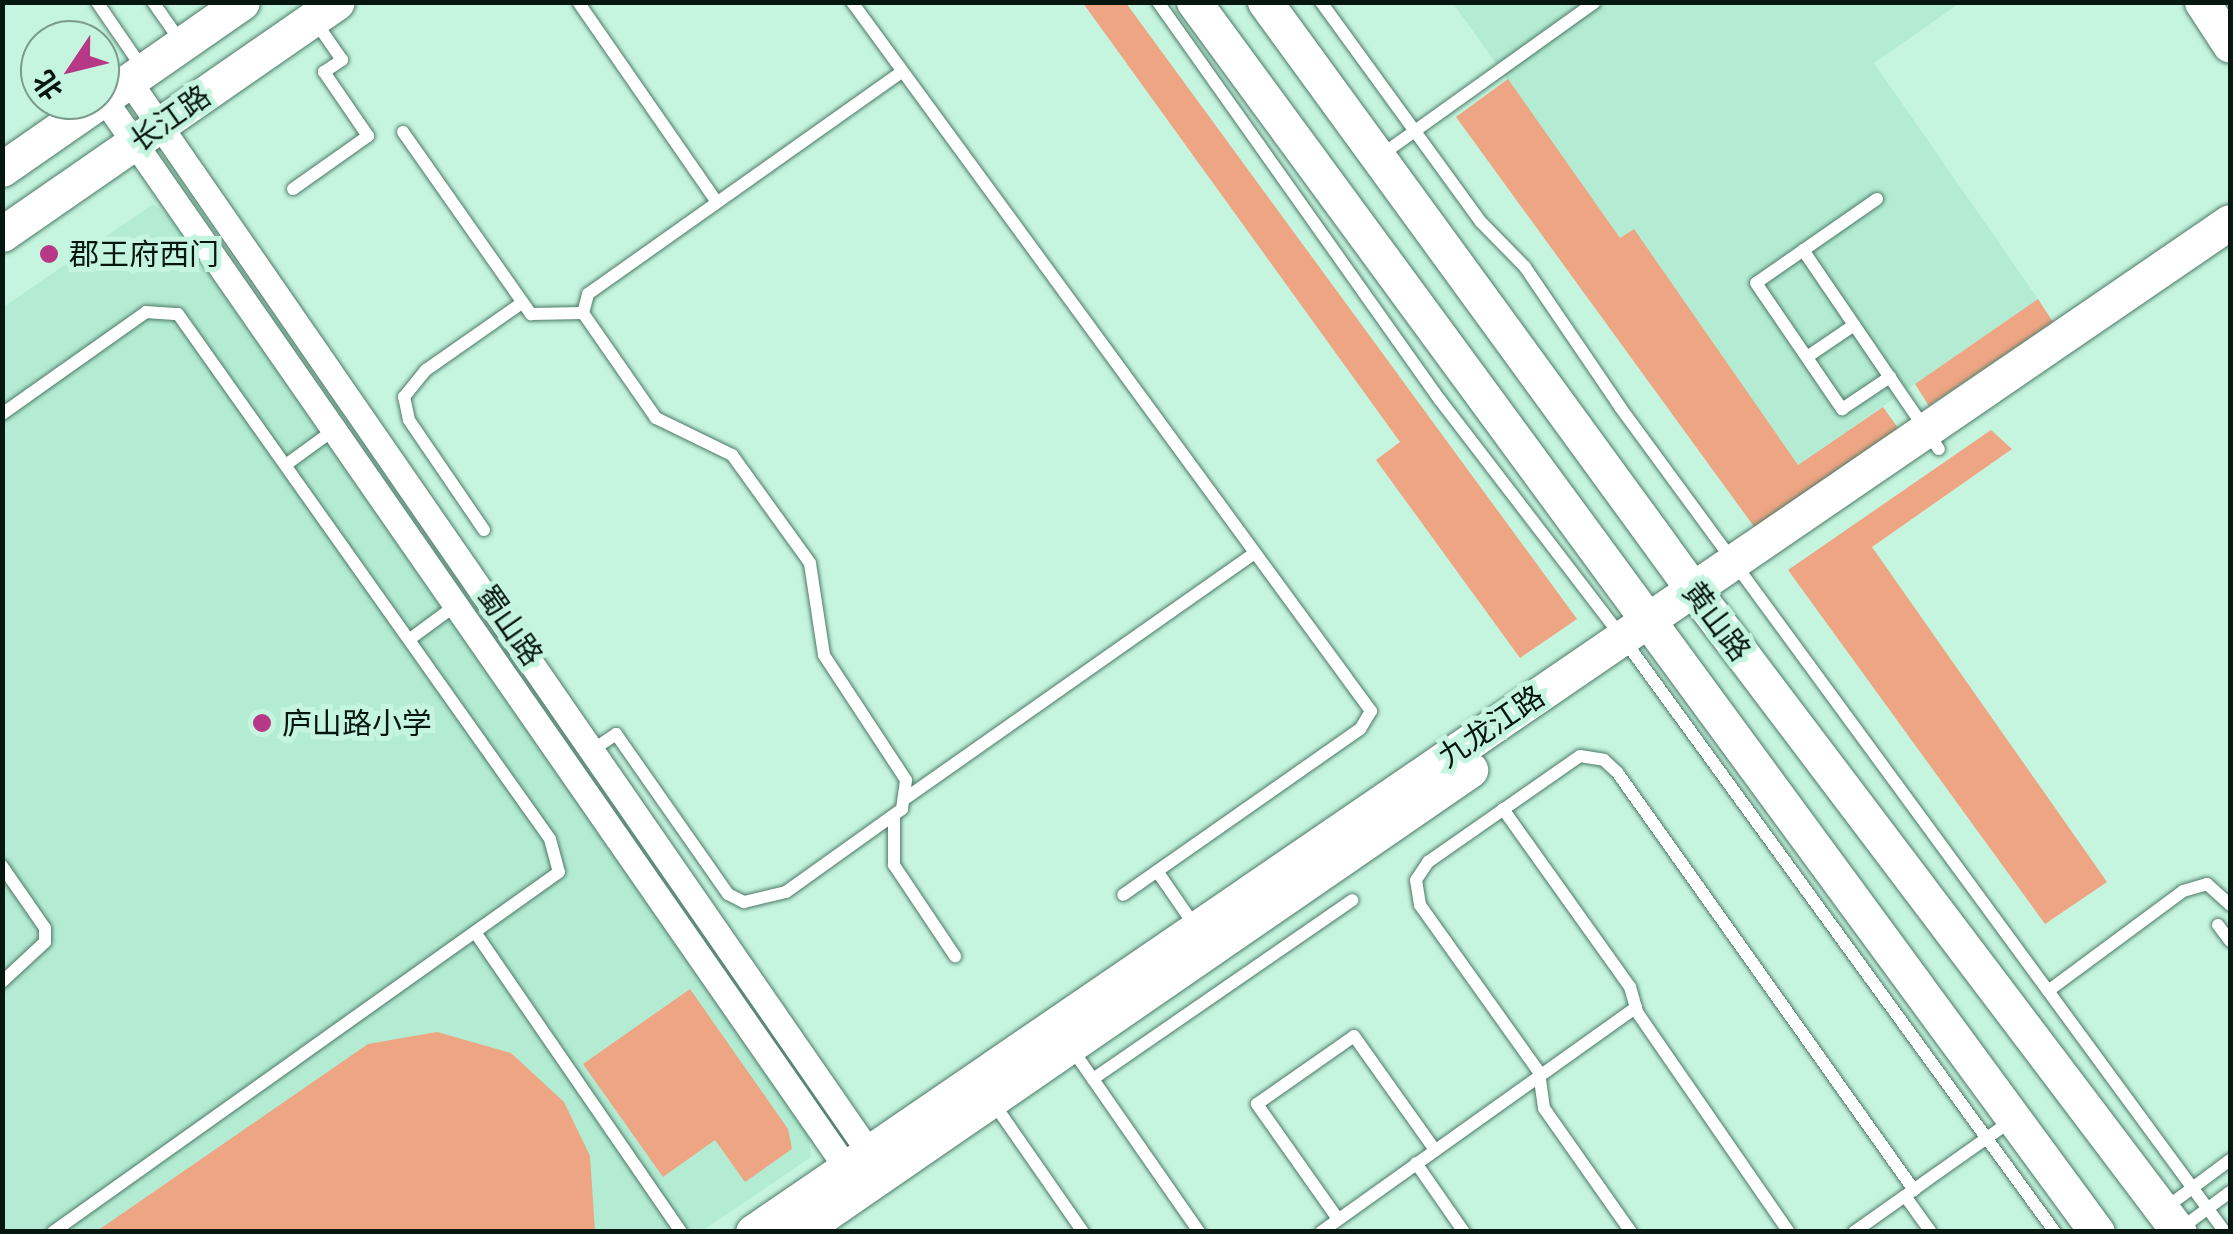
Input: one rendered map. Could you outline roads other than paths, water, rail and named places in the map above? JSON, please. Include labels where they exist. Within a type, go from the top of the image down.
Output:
[{"type":"main road","name":"长江路","points":[[2,169],[242,2]]},
{"type":"main road","name":"黄山路","points":[[1194,2],[1640,639],[2000,1129],[2096,1232]]},
{"type":"main road","name":"黄山路","points":[[1265,2],[1699,597],[2173,1224]]},
{"type":"main road","points":[[2202,2],[2230,45]]},
{"type":"main road","points":[[2220,2],[2230,18]]},
{"type":"main road","name":"长江路","points":[[2,234],[325,11]]},
{"type":"main road","name":"九龙江路","points":[[1932,439],[2230,222]]},
{"type":"main road","name":"九龙江路","points":[[753,1232],[865,1171],[1932,439],[2230,250]]},
{"type":"main road","name":"九龙江路","points":[[800,1232],[865,1171]]},
{"type":"street","name":"蜀山路","points":[[126,84],[148,134],[334,430],[568,766],[865,1171]]},
{"type":"street","name":"蜀山路","points":[[148,134],[591,751],[865,1171]]},
{"type":"lane","points":[[97,2],[126,84]]},
{"type":"lane","points":[[153,2],[182,44]]},
{"type":"lane","points":[[852,2],[1370,711],[1370,720],[1123,895]]},
{"type":"lane","points":[[1158,2],[1440,400],[1640,639]]},
{"type":"lane","points":[[1321,2],[1481,222],[1525,266],[1739,570],[2225,1232]]},
{"type":"lane","points":[[1378,157],[1595,2]]},
{"type":"lane","points":[[579,3],[717,202]]},
{"type":"lane","points":[[293,189],[368,136],[324,72],[342,60],[325,11]]},
{"type":"lane","points":[[901,72],[588,294],[583,314],[656,418],[732,455],[810,563],[828,666],[906,780],[906,798]]},
{"type":"lane","points":[[403,132],[523,302],[540,318],[583,314]]},
{"type":"lane","points":[[1878,199],[1756,282],[1842,410],[1890,377]]},
{"type":"lane","points":[[1803,250],[1932,439]]},
{"type":"lane","points":[[484,530],[409,420],[404,397],[426,370],[523,302]]},
{"type":"lane","points":[[2,414],[146,312],[178,314],[550,839],[558,861],[550,884],[54,1232]]},
{"type":"lane","points":[[1807,357],[1854,324]]},
{"type":"lane","points":[[287,464],[334,430]]},
{"type":"lane","points":[[568,766],[616,734],[728,894],[744,902],[779,896],[894,817],[906,798],[1254,553]]},
{"type":"lane","points":[[410,639],[456,605]]},
{"type":"lane","points":[[1631,1232],[1544,1108],[1540,1076],[1420,905],[1416,880],[1428,862],[1580,756],[1604,760],[1617,772],[1910,1193],[1931,1232]]},
{"type":"lane","points":[[1503,809],[1630,987],[1636,1007],[1789,1232]]},
{"type":"lane","points":[[894,817],[894,865],[955,956]]},
{"type":"lane","points":[[2,866],[45,928],[45,942],[2,982]]},
{"type":"lane","points":[[1157,871],[1204,938]]},
{"type":"lane","points":[[2048,991],[2183,891],[2206,884],[2230,905]]},
{"type":"lane","points":[[1093,1079],[1352,900]]},
{"type":"lane","points":[[2218,924],[2230,941]]},
{"type":"lane","points":[[477,935],[681,1232]]},
{"type":"lane","points":[[1321,1232],[1636,1007]]},
{"type":"lane","points":[[1062,1035],[1199,1232]]},
{"type":"lane","points":[[1338,1219],[1256,1104],[1354,1036],[1435,1150]]},
{"type":"lane","points":[[983,1089],[1082,1232]]},
{"type":"lane","points":[[1854,1232],[2000,1129],[2055,1232]]},
{"type":"lane","points":[[2173,1224],[2193,1188],[2230,1160]]},
{"type":"lane","points":[[1416,1164],[1464,1232]]},
{"type":"lane","points":[[2173,1224],[2208,1208],[2230,1192]]},
{"type":"place","name":"郡王府西门","points":[[49,254]]},
{"type":"place","name":"庐山路小学","points":[[262,723]]}]
